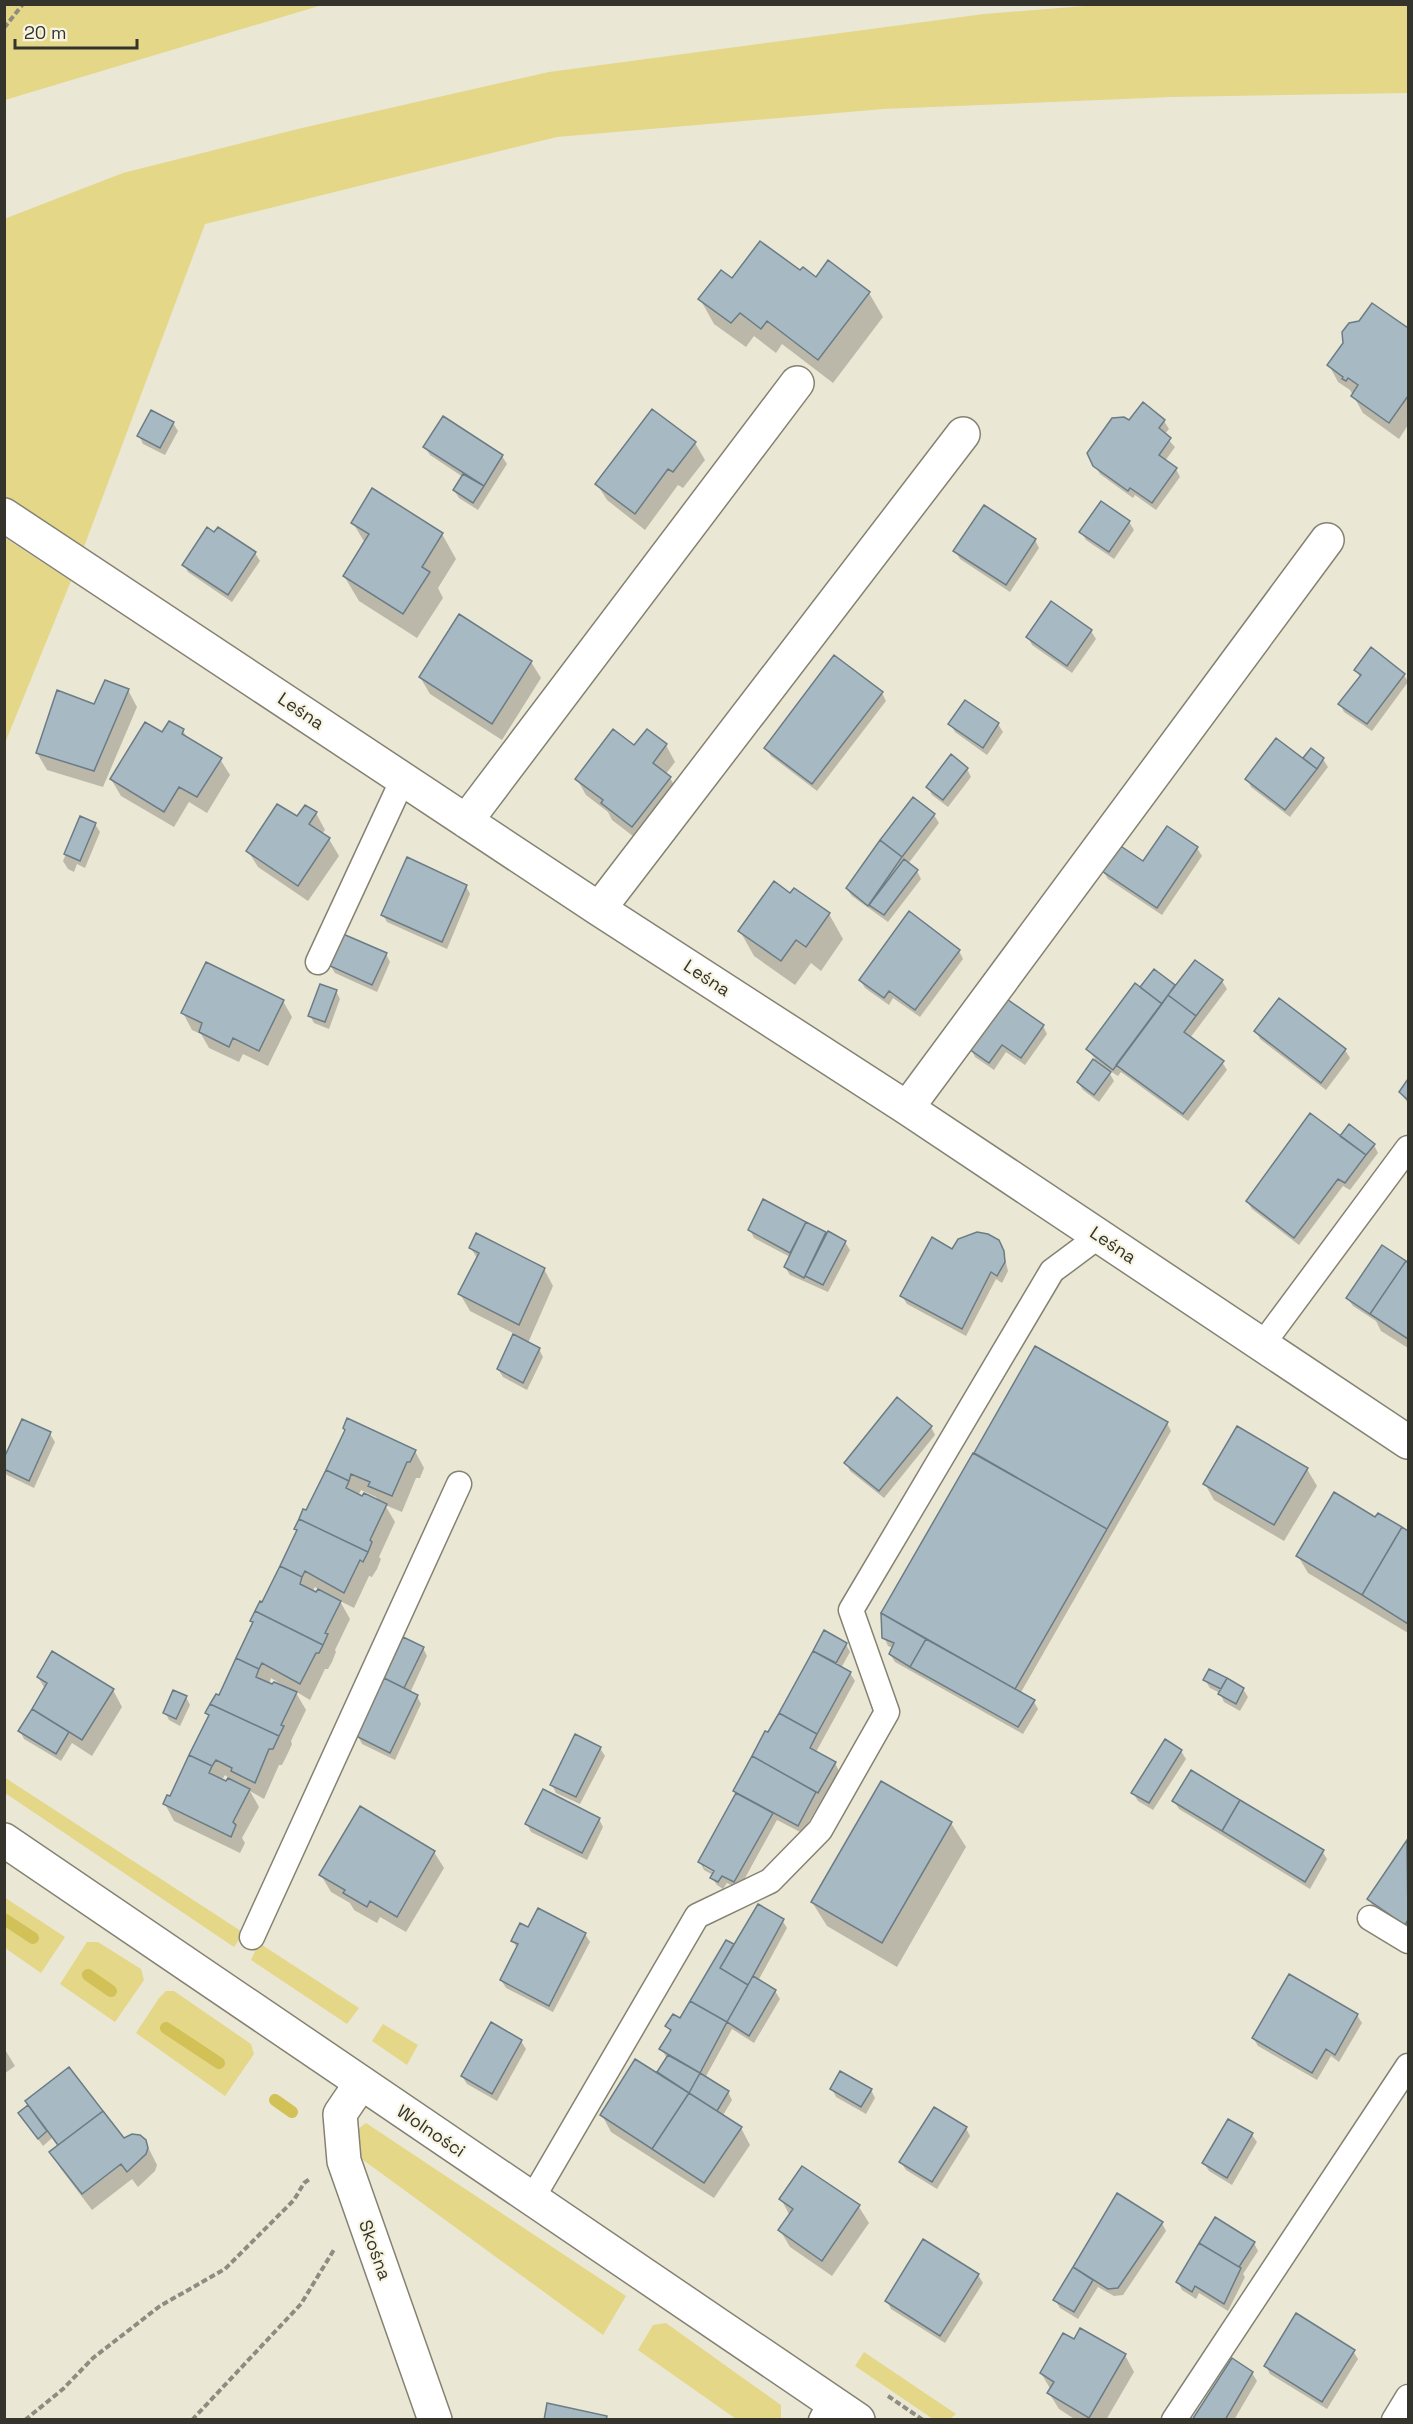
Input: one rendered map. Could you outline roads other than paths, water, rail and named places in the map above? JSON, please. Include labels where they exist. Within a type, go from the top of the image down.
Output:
[{"type":"street","points":[[466,821],[797,383]]},
{"type":"street","points":[[599,909],[963,434]]},
{"type":"street","name":"Leśna","points":[[4,515],[599,909],[907,1108],[1408,1442]]},
{"type":"street","points":[[907,1108],[1328,540]]},
{"type":"street","name":"Wolności","points":[[4,1840],[532,2199],[826,2410],[858,2420]]},
{"type":"street","name":"Skośna","points":[[361,2083],[340,2114],[344,2161],[435,2420]]},
{"type":"lane","points":[[318,962],[403,779]]},
{"type":"lane","points":[[1262,1345],[1408,1148]]},
{"type":"lane","points":[[532,2199],[697,1916],[770,1881],[820,1830],[886,1712],[851,1610],[1052,1271],[1099,1236]]},
{"type":"lane","points":[[252,1938],[459,1484]]},
{"type":"lane","points":[[1370,1918],[1408,1941]]},
{"type":"lane","points":[[1174,2420],[1408,2067]]},
{"type":"lane","points":[[1394,2420],[1408,2397]]},
{"type":"waterway","points":[[4,1919],[33,1938]]},
{"type":"waterway","points":[[88,1975],[111,1991]]},
{"type":"waterway","points":[[166,2028],[219,2063]]},
{"type":"waterway","points":[[275,2100],[292,2112]]}]
